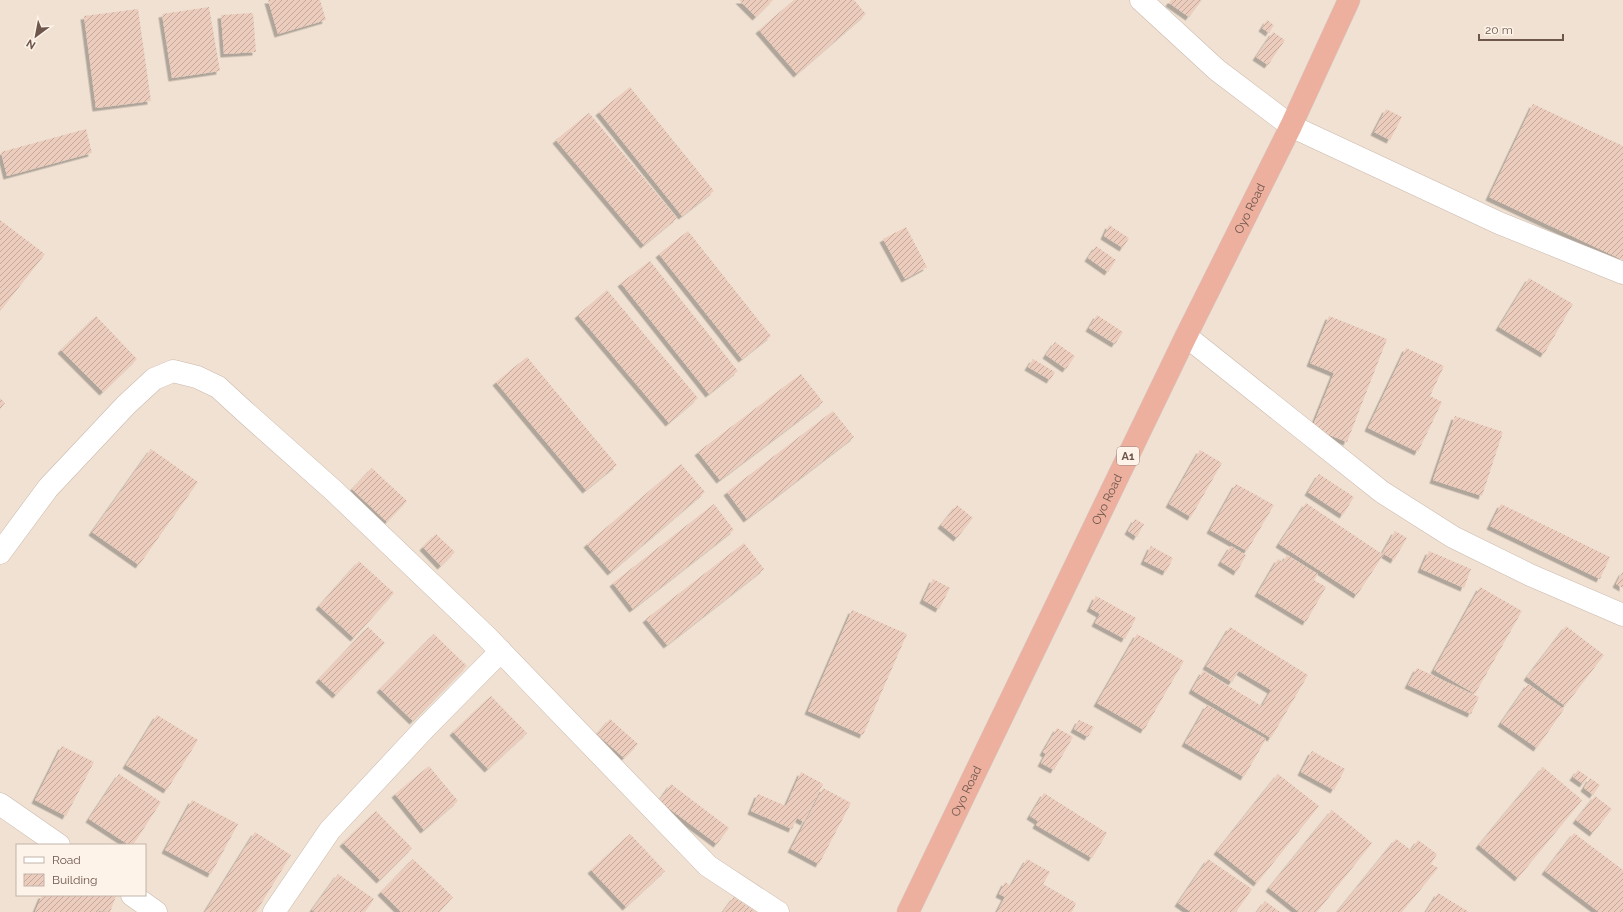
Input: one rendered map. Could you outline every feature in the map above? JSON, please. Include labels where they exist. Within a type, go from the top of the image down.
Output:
[{"type":"highway","name":"Oyo Road","points":[[908,912],[1186,336],[1290,126],[1349,0]]},
{"type":"street","points":[[1141,0],[1217,70],[1290,126],[1499,223],[1623,272]]},
{"type":"street","points":[[1186,336],[1382,492],[1453,537],[1530,575],[1623,615]]},
{"type":"street","points":[[0,553],[48,488],[121,410],[154,379],[173,371],[197,378],[218,387],[333,490],[501,651],[708,866],[778,912]]},
{"type":"street","points":[[274,912],[330,830],[425,728],[501,651]]},
{"type":"street","points":[[0,804],[58,844]]},
{"type":"street","points":[[133,896],[156,912]]},
{"type":"shaded area","points":[[0,0],[1623,0],[1623,912],[0,912]]},
{"type":"building","points":[[268,0],[320,0],[326,20],[278,34]]},
{"type":"building","points":[[739,0],[773,0],[756,17]]},
{"type":"building","points":[[794,0],[854,0],[866,14],[797,74],[759,30]]},
{"type":"building","points":[[1171,0],[1202,0],[1189,17],[1169,3]]},
{"type":"building","points":[[209,7],[220,71],[172,78],[162,14]]},
{"type":"building","points":[[138,9],[151,101],[96,108],[84,16]]},
{"type":"building","points":[[253,13],[256,52],[224,54],[221,15]]},
{"type":"building","points":[[1267,20],[1274,25],[1269,33],[1262,28]]},
{"type":"building","points":[[1273,32],[1285,40],[1268,65],[1256,57]]},
{"type":"building","points":[[630,87],[714,191],[682,216],[599,112]]},
{"type":"building","points":[[1533,104],[1623,146],[1623,260],[1489,197]]},
{"type":"building","points":[[1386,109],[1402,117],[1390,140],[1374,132]]},
{"type":"building","points":[[589,113],[677,218],[644,245],[556,140]]},
{"type":"building","points":[[86,129],[92,153],[7,176],[1,152]]},
{"type":"building","points":[[0,220],[45,254],[1,310],[0,309]]},
{"type":"building","points":[[1109,225],[1129,238],[1123,248],[1104,236]]},
{"type":"building","points":[[906,227],[927,267],[905,279],[883,239]]},
{"type":"building","points":[[688,231],[771,336],[742,359],[659,254]]},
{"type":"building","points":[[1096,246],[1116,260],[1108,272],[1088,258]]},
{"type":"building","points":[[650,261],[738,371],[709,394],[621,283]]},
{"type":"building","points":[[1529,278],[1573,304],[1544,354],[1499,327]]},
{"type":"building","points":[[607,290],[698,398],[669,423],[578,315]]},
{"type":"building","points":[[1097,315],[1123,332],[1115,344],[1089,328]]},
{"type":"building","points":[[96,316],[137,359],[103,392],[61,350]]},
{"type":"building","points":[[1329,316],[1387,339],[1347,442],[1312,428],[1334,373],[1310,363]]},
{"type":"building","points":[[1055,342],[1075,356],[1066,369],[1046,355]]},
{"type":"building","points":[[1406,348],[1444,366],[1430,396],[1442,402],[1418,452],[1368,428]]},
{"type":"building","points":[[527,357],[617,465],[586,490],[496,382]]},
{"type":"building","points":[[1033,359],[1055,372],[1050,380],[1028,367]]},
{"type":"building","points":[[801,374],[823,402],[720,480],[698,452]]},
{"type":"building","points":[[0,398],[5,403],[0,409]]},
{"type":"building","points":[[833,411],[854,437],[747,519],[727,492]]},
{"type":"building","points":[[1455,416],[1503,432],[1482,496],[1433,480]]},
{"type":"building","points":[[151,449],[198,482],[139,565],[92,532]]},
{"type":"building","points":[[1200,450],[1222,463],[1191,517],[1169,504]]},
{"type":"building","points":[[681,464],[705,492],[611,572],[587,544]]},
{"type":"building","points":[[372,468],[407,501],[387,522],[352,489]]},
{"type":"building","points":[[1319,474],[1354,497],[1343,515],[1308,492]]},
{"type":"building","points":[[1236,484],[1274,505],[1247,551],[1210,530]]},
{"type":"building","points":[[1306,503],[1382,554],[1395,531],[1407,538],[1394,560],[1384,554],[1357,595],[1279,544]]},
{"type":"building","points":[[714,504],[734,530],[633,609],[613,583]]},
{"type":"building","points":[[1501,504],[1610,557],[1600,579],[1490,526]]},
{"type":"building","points":[[957,505],[973,518],[957,538],[941,525]]},
{"type":"building","points":[[1135,519],[1144,524],[1137,537],[1128,531]]},
{"type":"building","points":[[436,534],[455,552],[441,566],[423,547]]},
{"type":"building","points":[[744,543],[764,569],[667,645],[646,619]]},
{"type":"building","points":[[1151,546],[1173,558],[1166,572],[1144,561]]},
{"type":"building","points":[[1231,546],[1246,555],[1237,572],[1221,562]]},
{"type":"building","points":[[1429,551],[1471,569],[1464,588],[1421,569]]},
{"type":"building","points":[[1287,555],[1318,574],[1314,580],[1326,587],[1306,622],[1258,593],[1278,559],[1283,562]]},
{"type":"building","points":[[359,561],[394,593],[354,638],[319,606]]},
{"type":"building","points":[[1623,571],[1623,588],[1616,584]]},
{"type":"building","points":[[933,579],[950,588],[939,609],[923,600]]},
{"type":"building","points":[[1480,587],[1522,611],[1475,694],[1434,670]]},
{"type":"building","points":[[1096,596],[1136,618],[1125,639],[1095,623],[1100,614],[1090,608]]},
{"type":"building","points":[[852,610],[907,634],[863,735],[808,711]]},
{"type":"building","points":[[1566,626],[1604,655],[1565,706],[1527,677]]},
{"type":"building","points":[[368,627],[385,643],[336,695],[319,679]]},
{"type":"building","points":[[1230,627],[1308,675],[1271,738],[1192,690],[1203,671],[1262,706],[1271,690],[1239,671],[1232,682],[1206,666]]},
{"type":"building","points":[[434,634],[467,666],[413,721],[380,689]]},
{"type":"building","points":[[1137,634],[1184,661],[1144,730],[1097,703]]},
{"type":"building","points":[[1417,668],[1479,697],[1471,714],[1408,685]]},
{"type":"building","points":[[1528,684],[1564,709],[1537,748],[1501,723]]},
{"type":"building","points":[[491,696],[527,733],[488,769],[453,732]]},
{"type":"building","points":[[1207,705],[1266,739],[1244,777],[1185,743]]},
{"type":"building","points":[[157,715],[198,740],[167,790],[126,765]]},
{"type":"building","points":[[610,719],[638,744],[624,758],[597,734]]},
{"type":"building","points":[[1079,720],[1094,727],[1088,737],[1074,729]]},
{"type":"building","points":[[1057,728],[1073,737],[1054,770],[1041,763],[1046,754],[1043,752]]},
{"type":"building","points":[[62,746],[94,762],[66,816],[35,800]]},
{"type":"building","points":[[1312,751],[1345,769],[1334,790],[1301,772]]},
{"type":"building","points":[[429,766],[458,801],[424,830],[395,794]]},
{"type":"building","points":[[1543,767],[1582,800],[1518,878],[1479,845]]},
{"type":"building","points":[[1578,770],[1588,777],[1583,784],[1573,777]]},
{"type":"building","points":[[801,772],[823,784],[804,822],[797,818],[792,829],[751,811],[758,794],[786,806]]},
{"type":"building","points":[[119,774],[161,802],[134,844],[127,844],[89,819]]},
{"type":"building","points":[[1278,774],[1319,806],[1257,883],[1217,851]]},
{"type":"building","points":[[1590,778],[1600,785],[1593,795],[1584,788]]},
{"type":"building","points":[[671,784],[729,828],[717,844],[659,801]]},
{"type":"building","points":[[823,788],[851,803],[819,864],[791,849]]},
{"type":"building","points":[[1044,793],[1107,833],[1092,858],[1036,825],[1038,821],[1030,816]]},
{"type":"building","points":[[1595,796],[1612,809],[1593,833],[1576,820]]},
{"type":"building","points":[[192,800],[238,824],[211,874],[165,850]]},
{"type":"building","points":[[1332,810],[1372,843],[1317,912],[1299,912],[1269,888]]},
{"type":"building","points":[[376,811],[412,848],[380,880],[343,843]]},
{"type":"building","points":[[255,832],[291,855],[256,912],[205,912]]},
{"type":"building","points":[[1574,833],[1623,870],[1623,912],[1599,912],[1545,871]]},
{"type":"building","points":[[630,834],[665,871],[626,907],[591,870]]},
{"type":"building","points":[[1396,839],[1411,850],[1418,840],[1437,854],[1431,864],[1438,868],[1402,912],[1337,912]]},
{"type":"building","points":[[413,859],[453,897],[439,912],[401,912],[381,892]]},
{"type":"building","points":[[1027,859],[1050,872],[1043,884],[1076,903],[1072,912],[997,912],[1005,897],[999,894],[1005,882],[1011,886]]},
{"type":"building","points":[[1208,859],[1252,889],[1236,912],[1191,912],[1178,903]]},
{"type":"building","points":[[338,874],[374,899],[365,912],[315,912],[312,910]]},
{"type":"building","points":[[1438,893],[1469,912],[1426,912]]},
{"type":"building","points":[[42,896],[116,896],[110,912],[35,912]]},
{"type":"building","points":[[734,897],[756,912],[723,912]]},
{"type":"building","points":[[1265,901],[1280,912],[1257,912]]}]
